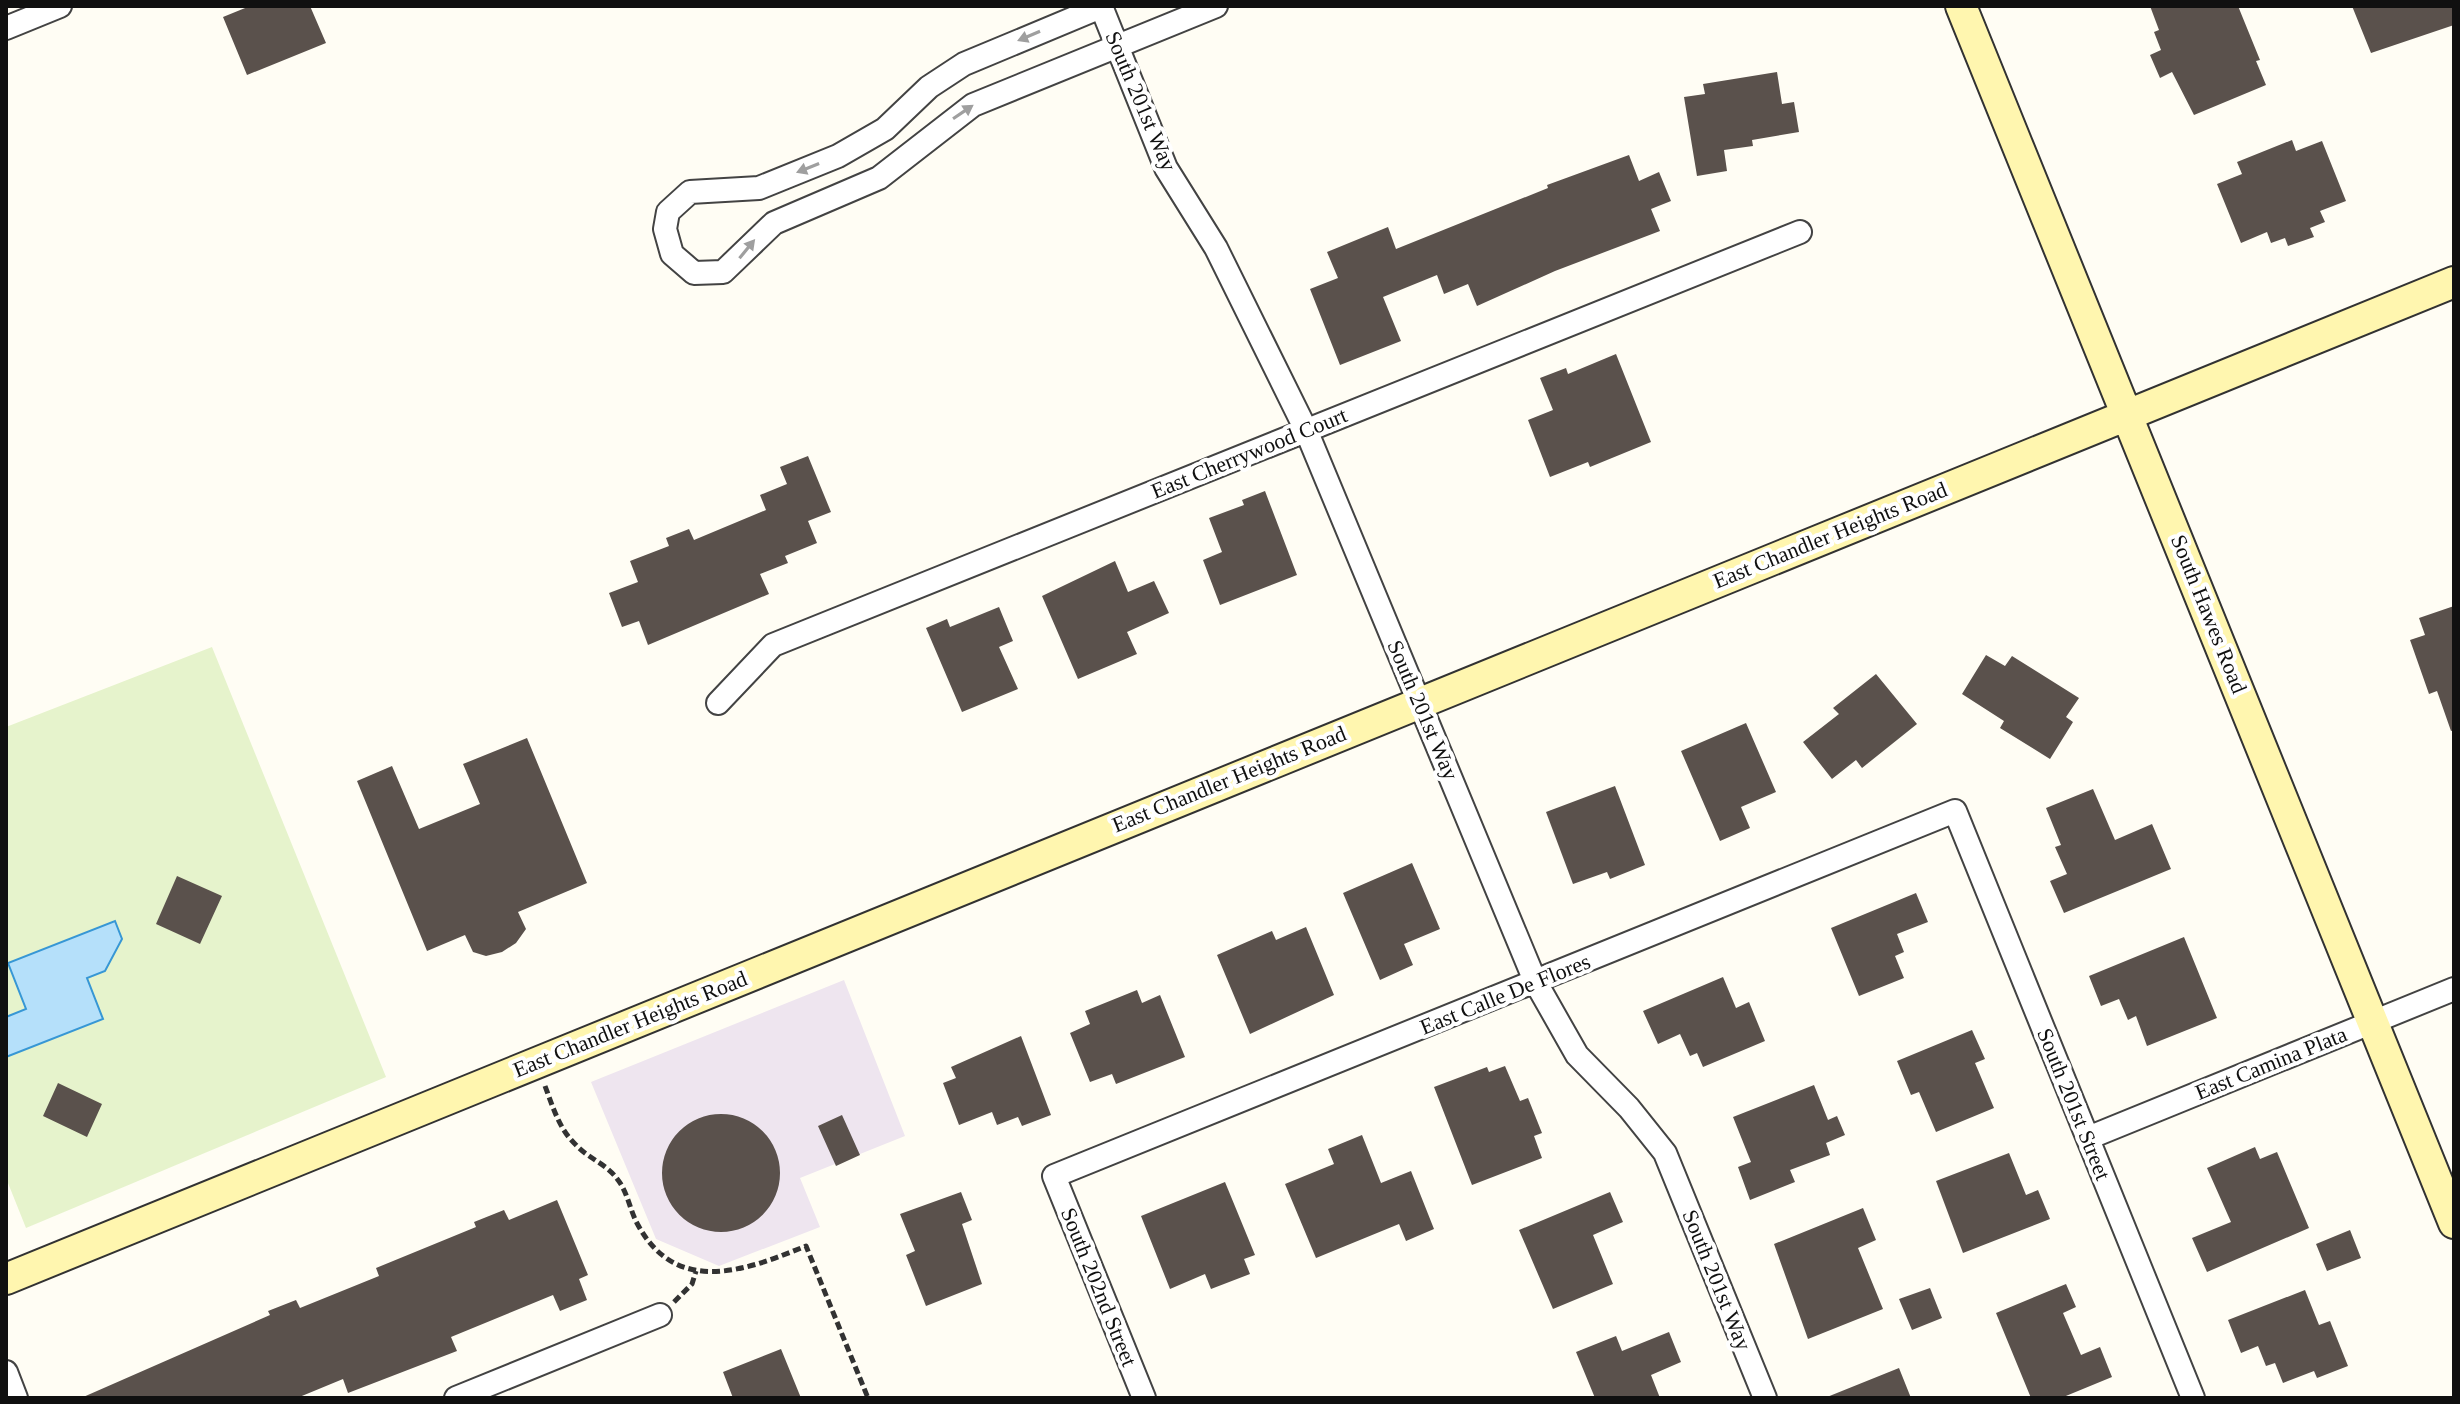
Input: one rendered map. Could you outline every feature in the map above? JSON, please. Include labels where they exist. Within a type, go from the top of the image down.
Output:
[{"type":"main road","name":"South Hawes Road","points":[[1961,6],[2454,1223]]},
{"type":"main road","name":"East Chandler Heights Road","points":[[6,1279],[2454,282]]},
{"type":"street","points":[[6,28],[60,6]]},
{"type":"street","points":[[1102,6],[964,64],[929,87],[885,129],[838,156],[759,188],[690,192],[668,212],[665,229],[672,254],[694,273],[723,272],[774,223],[879,178],[973,105],[1216,6]]},
{"type":"street","name":"South 201st Way","points":[[1102,6],[1166,168],[1216,248],[1306,430],[1535,981],[1577,1055],[1629,1108],[1665,1153],[1765,1398]]},
{"type":"street","points":[[885,129],[911,156]]},
{"type":"street","name":"East Cherrywood Court","points":[[718,703],[773,645],[1800,232]]},
{"type":"street","name":"East Calle De Flores","points":[[1054,1176],[1955,811]]},
{"type":"street","name":"South 201st Street","points":[[1955,811],[2193,1398]]},
{"type":"street","name":"East Camina Plata","points":[[2088,1138],[2454,989]]},
{"type":"street","name":"South 202nd Street","points":[[1054,1176],[1144,1398]]},
{"type":"street","points":[[456,1398],[660,1315]]},
{"type":"street","points":[[6,1372],[16,1398]]},
{"type":"path","points":[[535,1063],[560,1125],[577,1147],[603,1164],[619,1181],[639,1226],[656,1249],[696,1271],[729,1272],[755,1267],[806,1246],[868,1398]]},
{"type":"path","points":[[660,1315],[692,1284],[696,1271]]},
{"type":"shaded area","points":[[844,980],[905,1136],[800,1178],[820,1227],[719,1266],[656,1239],[591,1082]]},
{"type":"green space","points":[[212,647],[386,1077],[26,1228],[6,1178],[6,727]]},
{"type":"water","points":[[115,921],[122,939],[105,971],[87,978],[103,1019],[6,1057],[6,1017],[26,1009],[8,963]]},
{"type":"building","points":[[250,6],[310,6],[326,43],[247,75],[223,17]]},
{"type":"building","points":[[2150,6],[2238,6],[2260,60],[2256,61],[2266,85],[2194,115],[2172,72],[2160,78],[2150,55],[2161,50],[2154,32],[2159,30]]},
{"type":"building","points":[[2352,6],[2454,6],[2454,25],[2371,53]]},
{"type":"building","points":[[1777,72],[1782,104],[1794,102],[1799,132],[1752,140],[1753,146],[1724,150],[1727,171],[1697,176],[1684,97],[1705,94],[1703,84]]},
{"type":"building","points":[[2292,140],[2296,151],[2322,141],[2346,201],[2320,211],[2325,222],[2310,228],[2314,237],[2288,246],[2285,238],[2271,243],[2267,232],[2241,243],[2217,184],[2242,174],[2237,162]]},
{"type":"building","points":[[1629,155],[1639,181],[1659,172],[1671,201],[1651,209],[1660,231],[1555,271],[1477,306],[1468,284],[1444,294],[1437,275],[1383,297],[1401,341],[1340,365],[1310,289],[1338,278],[1327,252],[1388,227],[1396,249],[1548,188],[1547,185]]},
{"type":"building","points":[[1616,354],[1651,442],[1590,467],[1588,462],[1550,477],[1528,420],[1553,410],[1540,378],[1566,368],[1568,374]]},
{"type":"building","points":[[808,456],[831,512],[808,521],[817,543],[785,556],[788,563],[760,574],[769,594],[648,645],[639,621],[622,627],[609,593],[638,582],[630,561],[669,546],[666,538],[689,529],[694,540],[766,510],[760,495],[787,484],[780,467]]},
{"type":"building","points":[[1265,491],[1297,575],[1220,605],[1203,560],[1222,552],[1209,518],[1244,505],[1242,500]]},
{"type":"building","points":[[1115,561],[1128,592],[1154,581],[1169,613],[1127,632],[1137,654],[1078,679],[1042,596]]},
{"type":"building","points":[[2454,606],[2454,730],[2451,731],[2437,691],[2429,694],[2410,640],[2425,635],[2419,618]]},
{"type":"building","points":[[999,607],[1013,641],[999,647],[1018,689],[962,712],[926,628],[947,619],[950,627]]},
{"type":"building","points":[[1986,655],[2005,666],[2012,656],[2079,698],[2066,717],[2073,722],[2050,759],[2000,728],[2004,721],[1962,694]]},
{"type":"building","points":[[1876,674],[1917,724],[1862,768],[1856,760],[1832,779],[1803,742],[1839,714],[1833,708]]},
{"type":"building","points":[[1746,723],[1776,792],[1741,807],[1750,828],[1720,841],[1681,751]]},
{"type":"building","points":[[527,738],[587,883],[518,912],[526,929],[516,943],[502,952],[486,956],[473,952],[465,935],[427,951],[357,781],[392,766],[419,829],[480,804],[463,764]]},
{"type":"building","points":[[1615,786],[1645,865],[1610,879],[1607,872],[1573,884],[1546,812]]},
{"type":"building","points":[[2093,789],[2115,840],[2152,824],[2171,869],[2064,913],[2050,881],[2067,874],[2055,847],[2061,845],[2046,808]]},
{"type":"building","points":[[1412,863],[1440,929],[1404,944],[1413,965],[1380,980],[1343,893]]},
{"type":"building","points":[[177,876],[222,896],[200,944],[156,924]]},
{"type":"building","points":[[1916,893],[1928,922],[1897,934],[1904,952],[1895,956],[1904,978],[1859,996],[1831,928]]},
{"type":"building","points":[[1306,927],[1334,995],[1250,1034],[1217,955],[1272,931],[1276,940]]},
{"type":"building","points":[[2184,937],[2217,1018],[2147,1046],[2136,1016],[2128,1020],[2119,999],[2101,1006],[2089,976]]},
{"type":"building","points":[[1723,977],[1736,1008],[1749,1002],[1765,1041],[1703,1067],[1697,1053],[1690,1056],[1680,1034],[1658,1044],[1643,1011]]},
{"type":"building","points":[[1137,990],[1142,1003],[1160,995],[1185,1057],[1116,1084],[1112,1074],[1090,1082],[1070,1033],[1090,1024],[1085,1011]]},
{"type":"building","points":[[1972,1030],[1985,1059],[1975,1063],[1994,1108],[1936,1132],[1919,1092],[1911,1095],[1897,1061]]},
{"type":"building","points":[[1021,1036],[1051,1115],[1022,1126],[1018,1117],[997,1125],[992,1112],[959,1125],[943,1083],[956,1078],[951,1067]]},
{"type":"building","points":[[1505,1066],[1520,1101],[1528,1098],[1542,1133],[1534,1136],[1542,1158],[1472,1185],[1434,1087],[1487,1067],[1489,1072]]},
{"type":"building","points":[[58,1083],[102,1104],[87,1137],[43,1116]]},
{"type":"building","points":[[1814,1085],[1828,1120],[1837,1116],[1845,1135],[1826,1143],[1830,1155],[1790,1170],[1795,1182],[1750,1200],[1738,1167],[1751,1162],[1733,1117]]},
{"type":"building","points":[[721,1114],[744,1118],[763,1131],[776,1150],[780,1173],[776,1196],[763,1215],[744,1228],[721,1232],[698,1228],[679,1215],[666,1196],[662,1173],[666,1150],[679,1131],[698,1118]]},
{"type":"building","points":[[842,1115],[860,1155],[836,1166],[818,1126]]},
{"type":"building","points":[[1362,1135],[1381,1183],[1411,1171],[1434,1229],[1406,1241],[1399,1224],[1316,1258],[1285,1184],[1334,1164],[1328,1149]]},
{"type":"building","points":[[2255,1147],[2260,1159],[2277,1152],[2309,1228],[2207,1272],[2192,1238],[2231,1222],[2207,1168]]},
{"type":"building","points":[[2009,1153],[2026,1195],[2038,1190],[2050,1219],[1963,1253],[1936,1181]]},
{"type":"building","points":[[1225,1182],[1255,1255],[1244,1259],[1250,1274],[1211,1289],[1205,1274],[1170,1289],[1141,1216]]},
{"type":"building","points":[[961,1192],[972,1220],[962,1224],[982,1284],[926,1306],[906,1255],[915,1251],[900,1214]]},
{"type":"building","points":[[1610,1192],[1623,1222],[1593,1235],[1613,1284],[1553,1309],[1519,1230]]},
{"type":"building","points":[[557,1200],[588,1275],[579,1279],[587,1300],[560,1311],[553,1295],[451,1337],[457,1351],[348,1393],[343,1379],[297,1398],[81,1398],[270,1315],[268,1311],[296,1300],[300,1308],[379,1276],[376,1268],[476,1227],[474,1222],[504,1210],[509,1220]]},
{"type":"building","points":[[1863,1208],[1876,1240],[1858,1248],[1883,1309],[1808,1339],[1774,1244]]},
{"type":"building","points":[[2350,1230],[2361,1258],[2327,1271],[2316,1244]]},
{"type":"building","points":[[2066,1284],[2076,1307],[2063,1313],[2081,1355],[2100,1347],[2112,1377],[2061,1398],[2031,1398],[1996,1313]]},
{"type":"building","points":[[1930,1288],[1942,1318],[1912,1330],[1899,1299]]},
{"type":"building","points":[[2305,1290],[2319,1325],[2330,1321],[2348,1366],[2317,1378],[2314,1371],[2283,1383],[2275,1363],[2266,1366],[2258,1346],[2241,1353],[2228,1320]]},
{"type":"building","points":[[1669,1332],[1681,1362],[1651,1375],[1660,1398],[1595,1398],[1576,1352],[1616,1336],[1622,1351]]},
{"type":"building","points":[[781,1349],[801,1398],[733,1398],[723,1372]]},
{"type":"building","points":[[1899,1368],[1911,1398],[1827,1398],[1827,1397]]}]
